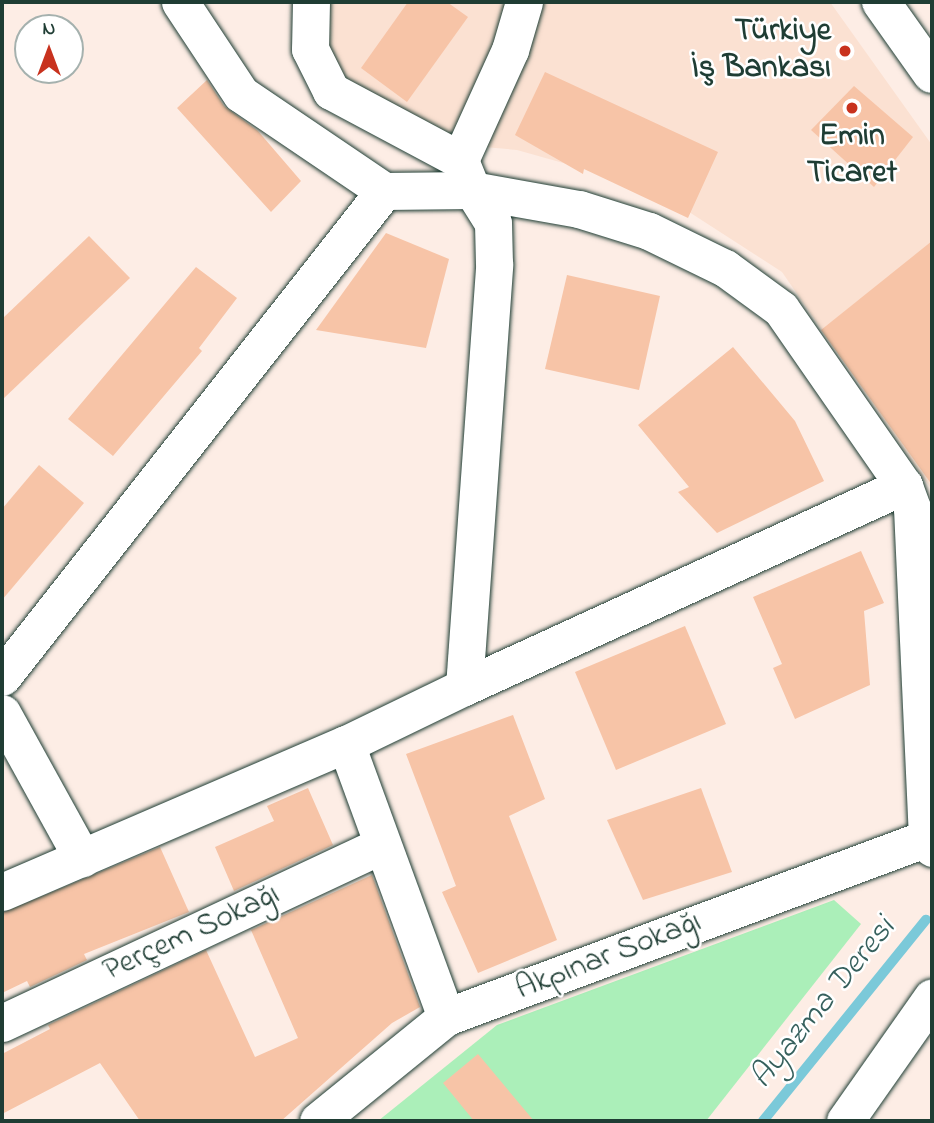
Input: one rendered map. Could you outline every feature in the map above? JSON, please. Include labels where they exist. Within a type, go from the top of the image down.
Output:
[{"type":"main road","points":[[881,2],[932,74]]},
{"type":"street","points":[[180,2],[241,94],[384,191]]},
{"type":"street","points":[[311,2],[310,49],[331,91],[466,175],[649,231],[725,268],[781,309],[904,486],[916,536],[929,843]]},
{"type":"street","points":[[464,687],[494,264],[493,223],[466,175],[524,2]]},
{"type":"street","points":[[2,677],[384,191],[466,175]]},
{"type":"street","points":[[2,892],[346,744],[464,687],[904,486]]},
{"type":"street","points":[[2,713],[82,858]]},
{"type":"street","points":[[346,744],[446,1017]]},
{"type":"street","name":"Akpınar Sokağı","points":[[318,1121],[446,1017],[929,843]]},
{"type":"street","name":"Perçem Sokağı","points":[[2,1023],[382,845]]},
{"type":"street","points":[[845,1121],[932,997]]},
{"type":"shaded area","points":[[298,2],[830,2],[932,145],[932,490],[782,272],[652,188],[517,150],[417,141],[293,48]]},
{"type":"green space","points":[[834,900],[861,924],[706,1121],[378,1121],[497,1025]]},
{"type":"building","points":[[408,2],[447,2],[468,17],[407,102],[361,68]]},
{"type":"building","points":[[545,72],[718,152],[688,218],[584,169],[583,174],[515,135]]},
{"type":"building","points":[[207,80],[224,106],[258,131],[301,181],[271,212],[177,108]]},
{"type":"building","points":[[854,86],[913,137],[874,187],[811,130]]},
{"type":"building","points":[[386,233],[449,259],[426,348],[316,330]]},
{"type":"building","points":[[89,236],[130,278],[2,400],[2,319]]},
{"type":"building","points":[[932,241],[932,485],[821,330]]},
{"type":"building","points":[[196,267],[237,298],[199,348],[202,351],[113,456],[68,419]]},
{"type":"building","points":[[567,275],[660,296],[639,390],[545,369]]},
{"type":"building","points":[[733,347],[795,421],[824,481],[717,533],[678,492],[689,487],[638,425]]},
{"type":"building","points":[[39,465],[84,503],[2,600],[2,509]]},
{"type":"building","points":[[861,551],[884,603],[864,611],[870,685],[795,719],[773,668],[782,664],[753,597]]},
{"type":"building","points":[[685,626],[726,724],[616,770],[575,672]]},
{"type":"building","points":[[513,715],[545,799],[509,816],[557,940],[478,973],[442,892],[456,886],[406,754]]},
{"type":"building","points":[[308,788],[333,845],[234,891],[215,847],[274,821],[267,806]]},
{"type":"building","points":[[701,788],[732,872],[643,900],[607,820]]},
{"type":"building","points":[[160,847],[189,912],[84,954],[87,960],[30,987],[27,981],[2,993],[2,913]]},
{"type":"building","points":[[372,875],[420,1007],[392,1023],[281,1121],[140,1121],[100,1063],[2,1114],[2,1054],[50,1029],[48,1025],[206,950],[255,1057],[298,1038],[251,930]]},
{"type":"building","points":[[478,1054],[534,1121],[474,1121],[443,1083]]},
{"type":"waterway","name":"Ayazma Deresi","points":[[763,1121],[926,920]]},
{"type":"place","name":"Türkiye İş Bankası","points":[[845,51]]},
{"type":"place","name":"Emin Ticaret","points":[[852,108]]}]
